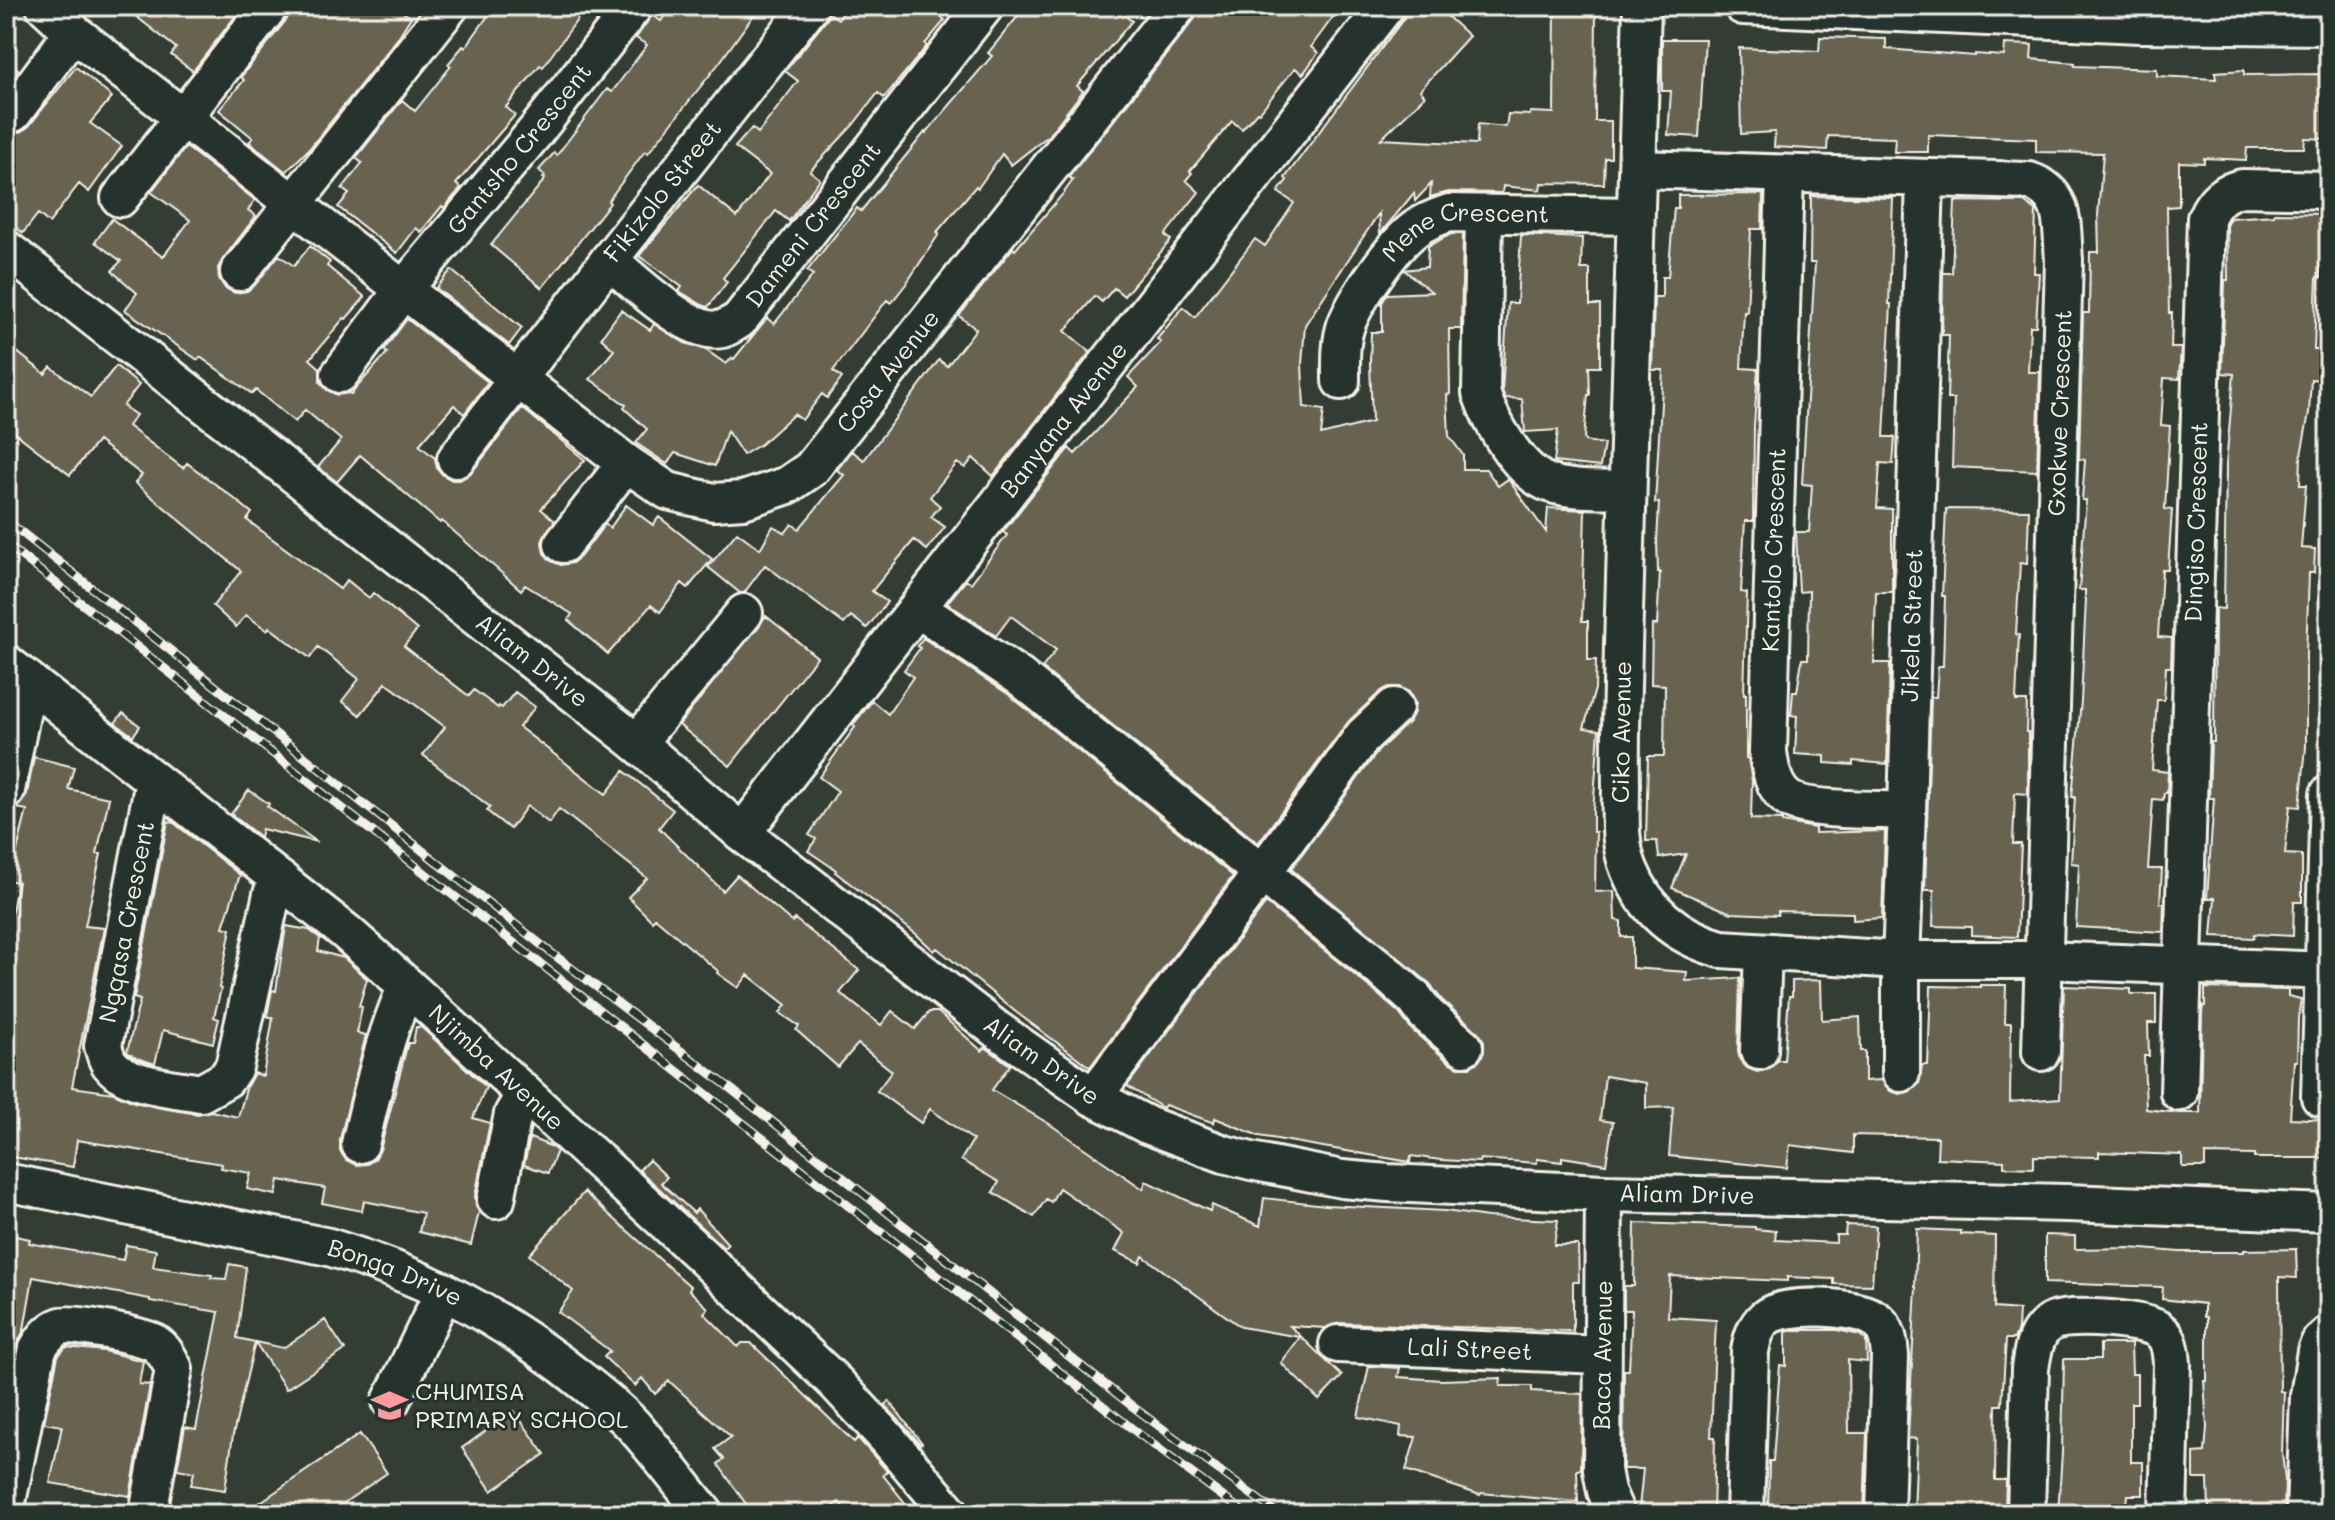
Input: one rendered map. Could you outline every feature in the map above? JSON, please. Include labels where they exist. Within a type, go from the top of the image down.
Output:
[{"type":"street","name":"Cosa Avenue","points":[[45,6],[73,32],[626,463],[668,491],[714,502],[743,500],[788,485],[811,469],[1178,6]]},
{"type":"street","points":[[120,198],[270,6]]},
{"type":"street","points":[[239,272],[450,6]]},
{"type":"street","name":"Gantsho Crescent","points":[[403,290],[536,131],[634,6]]},
{"type":"street","name":"Fikizolo Street","points":[[517,379],[810,6]]},
{"type":"street","name":"Dameni Crescent","points":[[609,260],[673,312],[700,327],[721,329],[739,320],[985,6]]},
{"type":"street","name":"Banyana Avenue","points":[[742,833],[1386,6]]},
{"type":"street","name":"Ciko Avenue","points":[[1642,6],[1626,490],[1621,838],[1629,869],[1641,891],[1668,924],[1696,942],[1721,949],[1901,960],[2043,960],[2326,971]]},
{"type":"street","points":[[1743,6],[2140,24],[2329,26]]},
{"type":"street","points":[[13,113],[73,32]]},
{"type":"street","name":"Gxokwe Crescent","points":[[1638,169],[2029,181],[2054,196],[2060,217],[2064,260],[2041,1052]]},
{"type":"street","name":"Kantolo Crescent","points":[[1785,175],[1768,752],[1771,772],[1786,798],[1796,803],[1815,807],[1907,811]]},
{"type":"street","name":"Jikela Street","points":[[1901,1073],[1901,960],[1925,178]]},
{"type":"street","name":"Dingiso Crescent","points":[[2183,964],[2206,218],[2219,196],[2230,190],[2329,190]]},
{"type":"street","name":"Mene Crescent","points":[[1341,381],[1341,351],[1346,326],[1359,299],[1394,250],[1413,230],[1428,220],[1449,213],[1635,216]]},
{"type":"street","points":[[1484,214],[1481,393],[1487,410],[1521,463],[1547,483],[1562,487],[1626,490]]},
{"type":"street","name":"Aliam Drive","points":[[6,249],[637,743],[742,833],[1007,1037],[1093,1097],[1147,1125],[1224,1154],[1342,1179],[1388,1183],[1604,1193],[2067,1203],[2329,1213]]},
{"type":"street","points":[[340,374],[403,290]]},
{"type":"street","points":[[456,459],[517,379]]},
{"type":"street","points":[[563,544],[626,463]]},
{"type":"street","points":[[918,609],[1020,677],[1387,974],[1464,1047]]},
{"type":"street","points":[[637,743],[744,613]]},
{"type":"street","points":[[6,790],[17,672]]},
{"type":"street","name":"Njimba Avenue","points":[[17,672],[346,932],[407,986],[836,1383],[951,1514]]},
{"type":"street","points":[[1093,1097],[1322,793],[1347,755],[1394,707]]},
{"type":"street","name":"Ngqasa Crescent","points":[[154,781],[103,1046],[107,1061],[117,1072],[131,1079],[201,1093],[226,1079],[234,1067],[272,894],[282,881]]},
{"type":"street","points":[[2320,1097],[2329,794]]},
{"type":"street","points":[[1759,1051],[1763,953]]},
{"type":"street","points":[[2179,1092],[2183,964]]},
{"type":"street","points":[[360,1144],[382,1051],[407,986]]},
{"type":"street","points":[[496,1200],[513,1114],[525,1094]]},
{"type":"street","name":"Bonga Drive","points":[[6,1182],[329,1247],[374,1261],[444,1291],[515,1331],[598,1393],[631,1424],[705,1514]]},
{"type":"street","name":"Baca Avenue","points":[[1604,1193],[1602,1470],[1606,1491],[1616,1514]]},
{"type":"street","points":[[391,1401],[444,1291]]},
{"type":"street","points":[[1745,1514],[1750,1351],[1754,1332],[1762,1320],[1776,1311],[1793,1308],[1867,1314],[1884,1327],[1890,1356],[1885,1514]]},
{"type":"street","points":[[2026,1514],[2030,1369],[2034,1347],[2042,1330],[2055,1320],[2072,1318],[2129,1320],[2157,1327],[2166,1336],[2172,1364],[2168,1514]]},
{"type":"street","points":[[6,1507],[38,1348],[50,1332],[68,1325],[141,1337],[156,1344],[174,1369],[148,1514]]},
{"type":"street","points":[[2305,1514],[2309,1396],[2316,1351],[2329,1334]]},
{"type":"street","name":"Lali Street","points":[[1338,1344],[1602,1355]]},
{"type":"building","points":[[123,6],[234,6],[240,10],[193,71],[171,55],[176,48]]},
{"type":"building","points":[[292,6],[392,6],[411,17],[309,149],[286,172],[249,142],[253,138],[219,110],[287,19]]},
{"type":"building","points":[[495,6],[587,6],[543,67],[540,65],[506,107],[515,115],[456,184],[461,188],[421,232],[416,228],[397,253],[338,207],[349,194],[342,189],[362,163],[356,158],[402,100],[415,111]]},
{"type":"building","points":[[671,6],[760,6],[720,62],[648,153],[645,151],[608,201],[610,203],[542,288],[491,245],[545,179],[539,170],[554,153],[557,155],[607,89],[612,92],[647,45],[636,38],[652,15],[661,21]]},
{"type":"building","points":[[848,6],[927,6],[945,20],[884,98],[878,93],[810,171],[820,179],[789,221],[776,211],[723,278],[727,282],[708,307],[702,305],[679,291],[682,287],[639,256],[698,185],[737,217],[770,174],[735,147],[752,128],[758,133],[798,81],[785,71],[831,14],[838,19]]},
{"type":"building","points":[[1026,6],[1112,6],[1132,21],[1077,86],[1083,91],[1048,136],[1011,165],[1002,154],[978,188],[976,186],[937,232],[939,234],[906,284],[891,303],[887,300],[833,371],[842,378],[827,398],[822,394],[802,420],[794,414],[761,444],[743,455],[727,431],[715,466],[675,453],[667,464],[636,443],[647,429],[624,408],[626,405],[590,379],[614,350],[601,338],[621,310],[650,330],[654,324],[685,343],[706,350],[726,364],[734,359],[767,318],[774,324],[813,275],[807,271],[857,208],[861,211],[992,56],[988,53]]},
{"type":"building","points":[[1205,6],[1341,6],[1311,47],[1318,53],[1303,74],[1295,68],[1242,129],[1232,121],[1190,171],[1192,173],[1186,180],[1199,192],[1165,235],[1171,240],[1124,296],[1114,288],[1102,302],[1095,296],[1065,331],[1090,352],[993,476],[973,458],[965,468],[957,463],[930,497],[940,506],[931,517],[945,527],[927,550],[914,540],[872,591],[887,602],[867,628],[851,616],[844,624],[765,565],[744,593],[708,567],[737,532],[760,549],[773,526],[785,533],[792,524],[799,529],[844,475],[837,470],[852,451],[864,460],[939,360],[947,366],[976,329],[959,316],[1013,248],[1015,250],[1062,195],[1073,180],[1069,177]]},
{"type":"building","points":[[1413,6],[1436,6],[1469,36],[1420,90],[1425,96],[1381,139],[1477,144],[1478,124],[1506,127],[1508,114],[1554,113],[1555,6],[1577,6],[1596,13],[1595,121],[1611,121],[1611,158],[1605,158],[1604,184],[1541,183],[1540,190],[1503,186],[1502,193],[1449,192],[1430,197],[1431,184],[1415,201],[1414,193],[1380,234],[1379,213],[1305,325],[1302,364],[1304,407],[1324,410],[1321,435],[1372,422],[1371,332],[1382,332],[1382,303],[1387,294],[1432,292],[1404,270],[1427,267],[1428,246],[1451,234],[1463,234],[1461,329],[1449,329],[1449,436],[1463,455],[1463,469],[1486,469],[1498,486],[1508,479],[1546,532],[1548,508],[1585,510],[1582,621],[1588,621],[1588,660],[1596,660],[1595,689],[1584,728],[1599,730],[1593,811],[1593,832],[1596,832],[1595,892],[1614,891],[1615,920],[1621,921],[1621,937],[1632,937],[1632,968],[1687,972],[1686,981],[1740,978],[1738,1051],[1740,1060],[1747,1068],[1757,1072],[1769,1069],[1778,1060],[1784,1060],[1792,981],[1821,980],[1822,1020],[1860,1017],[1865,1081],[1882,1080],[1890,1091],[1900,1094],[1911,1091],[1919,1084],[1922,1065],[1928,1065],[1931,986],[2006,985],[2005,1023],[2011,1023],[2010,1102],[2060,1098],[2064,986],[2131,989],[2131,994],[2156,994],[2156,1023],[2148,1023],[2149,1056],[2144,1056],[2146,1109],[2179,1113],[2200,1113],[2205,988],[2288,990],[2288,996],[2301,999],[2290,1118],[2329,1120],[2329,1158],[2254,1158],[2254,1155],[2205,1154],[2205,1167],[2182,1167],[2182,1155],[2099,1152],[2099,1157],[2034,1156],[2034,1168],[2004,1167],[2004,1161],[1937,1158],[1938,1137],[1853,1135],[1853,1153],[1790,1145],[1787,1168],[1669,1156],[1673,1107],[1646,1108],[1646,1083],[1605,1076],[1600,1120],[1613,1122],[1606,1164],[1562,1157],[1562,1162],[1537,1159],[1537,1163],[1411,1156],[1410,1162],[1259,1136],[1215,1118],[1214,1123],[1165,1105],[1163,1108],[1127,1086],[1266,903],[1373,990],[1450,1063],[1470,1067],[1479,1061],[1484,1052],[1484,1041],[1478,1032],[1442,1000],[1429,983],[1291,869],[1379,750],[1409,722],[1415,703],[1409,692],[1399,687],[1389,687],[1349,721],[1258,843],[1042,668],[1056,650],[1011,616],[996,636],[947,603],[966,580],[971,583],[1007,535],[1003,532],[1069,448],[1075,454],[1138,387],[1128,377],[1161,342],[1157,339],[1183,307],[1195,317],[1255,239],[1265,246],[1294,203],[1278,192],[1287,180],[1285,178]]},
{"type":"building","points":[[1820,37],[1886,39],[1886,49],[1975,56],[2004,56],[2005,44],[2032,45],[2031,59],[2075,63],[2075,66],[2157,69],[2157,76],[2216,79],[2215,72],[2244,70],[2244,75],[2329,74],[2329,139],[2305,138],[2304,148],[2247,148],[2246,160],[2204,158],[2204,163],[2179,162],[2179,206],[2167,207],[2171,348],[2181,348],[2179,379],[2164,378],[2161,425],[2170,426],[2165,509],[2172,510],[2168,569],[2162,569],[2158,637],[2172,638],[2171,667],[2166,667],[2164,700],[2157,700],[2152,770],[2168,772],[2167,793],[2164,793],[2163,800],[2153,799],[2148,869],[2162,869],[2160,903],[2164,903],[2163,932],[2076,927],[2079,864],[2071,863],[2075,797],[2072,797],[2086,599],[2085,590],[2079,590],[2086,500],[2082,500],[2085,460],[2079,459],[2083,313],[2089,313],[2090,252],[2099,252],[2098,215],[2103,153],[2036,152],[2036,139],[1928,135],[1928,152],[1894,152],[1895,138],[1828,136],[1827,150],[1774,147],[1775,132],[1741,134],[1739,48],[1819,51]]},
{"type":"building","points":[[1662,39],[1705,39],[1699,137],[1668,135],[1671,91],[1662,91]]},
{"type":"building","points":[[6,60],[19,70],[6,87]]},
{"type":"building","points":[[76,67],[112,97],[90,123],[122,146],[89,192],[79,184],[49,223],[38,214],[23,233],[6,220],[6,132],[21,132],[29,126]]},
{"type":"building","points":[[186,147],[255,200],[248,210],[256,216],[218,268],[219,279],[225,288],[235,293],[247,291],[279,255],[294,266],[310,246],[330,262],[327,266],[365,297],[310,359],[320,368],[320,382],[327,390],[337,395],[351,394],[387,353],[384,350],[407,319],[488,382],[464,414],[454,405],[419,445],[435,458],[437,468],[443,475],[460,480],[472,472],[522,408],[585,460],[541,509],[555,521],[542,542],[544,553],[551,561],[561,565],[572,563],[605,524],[610,528],[626,505],[653,525],[659,517],[712,559],[688,588],[682,583],[660,612],[651,605],[608,654],[568,620],[572,614],[525,585],[521,590],[360,455],[337,482],[318,467],[341,440],[305,410],[295,422],[256,390],[252,394],[125,310],[137,293],[112,271],[121,261],[95,242],[112,219],[163,257],[190,220],[151,192]]},
{"type":"building","points":[[1763,194],[1762,229],[1751,229],[1741,368],[1758,369],[1753,521],[1745,521],[1741,592],[1747,593],[1744,694],[1746,758],[1752,781],[1751,819],[1782,820],[1815,828],[1815,833],[1885,831],[1882,918],[1853,920],[1853,913],[1731,913],[1672,888],[1686,854],[1659,858],[1657,841],[1646,841],[1648,756],[1664,756],[1665,685],[1651,684],[1652,625],[1657,625],[1660,572],[1657,542],[1659,503],[1655,503],[1663,370],[1652,370],[1654,297],[1662,297],[1662,277],[1668,277],[1678,195]]},
{"type":"building","points":[[1811,196],[1893,198],[1884,437],[1895,437],[1893,464],[1880,463],[1877,508],[1892,509],[1892,592],[1876,592],[1874,663],[1890,663],[1887,764],[1853,761],[1853,765],[1825,763],[1825,756],[1795,754],[1797,716],[1791,715],[1793,692],[1797,692],[1802,659],[1808,659],[1809,591],[1799,592],[1796,532],[1809,532],[1812,485],[1802,484],[1815,263],[1810,263]]},
{"type":"building","points":[[1955,201],[2024,202],[2036,211],[2034,273],[2039,273],[2036,326],[2030,326],[2028,372],[2040,372],[2037,471],[1952,467],[1954,399],[1947,399],[1949,335],[1942,335],[1943,273],[1952,273]]},
{"type":"building","points":[[2274,213],[2325,214],[2325,247],[2321,246],[2321,277],[2317,277],[2314,349],[2323,349],[2323,380],[2311,379],[2309,413],[2301,455],[2300,485],[2306,485],[2301,548],[2315,549],[2314,573],[2309,573],[2306,747],[2300,807],[2290,806],[2285,854],[2302,855],[2302,902],[2294,902],[2293,936],[2212,936],[2215,898],[2207,898],[2214,798],[2209,798],[2211,742],[2214,742],[2215,608],[2224,609],[2226,465],[2234,374],[2222,373],[2225,280],[2228,280],[2227,223],[2230,218]]},
{"type":"building","points":[[1521,235],[1582,238],[1581,269],[1590,269],[1590,305],[1600,305],[1600,367],[1589,367],[1590,395],[1584,438],[1585,441],[1604,444],[1600,467],[1554,462],[1558,430],[1525,432],[1522,399],[1505,398],[1502,390],[1508,303],[1517,303]]},
{"type":"building","points":[[451,270],[522,328],[509,345],[436,288]]},
{"type":"building","points":[[6,343],[45,374],[51,367],[91,397],[116,366],[139,385],[123,406],[136,415],[128,426],[183,468],[187,463],[231,496],[252,513],[247,520],[340,589],[347,580],[369,598],[373,593],[417,630],[404,646],[469,696],[474,690],[502,708],[515,692],[535,707],[519,727],[606,794],[624,771],[673,810],[659,828],[723,891],[737,875],[792,922],[795,919],[859,970],[840,993],[881,1025],[892,1011],[915,1029],[929,1012],[938,1012],[982,1051],[985,1047],[1010,1065],[992,1090],[1051,1125],[1143,1189],[1146,1181],[1210,1211],[1212,1205],[1260,1226],[1264,1198],[1558,1220],[1554,1245],[1578,1245],[1579,1282],[1573,1282],[1573,1331],[1339,1323],[1326,1328],[1290,1326],[1342,1376],[1319,1400],[1281,1363],[1300,1337],[1241,1327],[1143,1256],[1140,1263],[1115,1251],[1124,1233],[1059,1188],[1051,1202],[1046,1199],[1034,1217],[993,1192],[999,1182],[961,1160],[973,1140],[930,1109],[921,1123],[877,1091],[892,1071],[858,1044],[838,1067],[796,1030],[799,1026],[780,1013],[786,1005],[748,975],[738,988],[717,973],[655,918],[652,921],[628,897],[647,878],[559,809],[549,823],[527,806],[510,829],[487,811],[490,807],[423,755],[445,727],[386,683],[360,715],[342,701],[359,679],[318,647],[310,658],[269,627],[267,630],[246,615],[236,627],[213,606],[241,571],[135,483],[142,475],[98,441],[70,475],[6,426]]},
{"type":"building","points":[[1946,509],[2029,510],[2027,564],[2020,563],[2016,634],[2019,635],[2016,701],[2027,701],[2028,732],[2028,794],[2015,793],[2013,844],[2021,844],[2017,937],[1971,935],[1971,927],[1933,926],[1934,890],[1925,890],[1931,697],[1936,697],[1938,666],[1943,666]]},
{"type":"building","points":[[766,616],[817,657],[730,766],[679,725]]},
{"type":"building","points":[[923,638],[1008,694],[1233,876],[1090,1067],[937,948],[934,951],[836,870],[808,851],[816,839],[809,835],[838,791],[819,777],[872,701],[888,714],[913,677],[904,670],[920,648],[917,646]]},
{"type":"building","points":[[123,713],[140,726],[133,736],[115,723]]},
{"type":"building","points":[[34,757],[74,767],[68,789],[109,798],[97,854],[101,854],[85,926],[104,928],[72,1087],[114,1093],[134,1102],[161,1108],[198,1114],[211,1111],[238,1117],[254,1073],[263,1076],[273,1018],[267,1016],[272,990],[276,991],[286,926],[309,930],[320,938],[318,951],[344,958],[367,979],[359,1006],[362,1007],[357,1033],[366,1035],[340,1139],[340,1151],[346,1160],[356,1165],[367,1164],[375,1159],[380,1150],[408,1043],[413,1043],[416,1027],[421,1027],[486,1087],[473,1118],[490,1123],[475,1196],[479,1212],[471,1245],[419,1232],[423,1213],[364,1201],[362,1211],[322,1203],[325,1188],[279,1180],[276,1195],[247,1189],[251,1173],[221,1168],[222,1164],[77,1140],[73,1167],[6,1156],[6,939],[18,882],[6,880],[6,852],[16,854],[27,810],[17,808],[27,794]]},
{"type":"building","points":[[249,790],[317,842],[262,829],[260,837],[231,814]]},
{"type":"building","points":[[168,821],[240,875],[223,927],[231,929],[214,1017],[219,1019],[213,1043],[163,1030],[155,1064],[127,1052],[140,1000],[134,998]]},
{"type":"building","points":[[530,1138],[557,1151],[548,1173],[524,1165]]},
{"type":"building","points":[[649,1160],[667,1177],[661,1183],[694,1213],[697,1209],[728,1244],[724,1248],[639,1170]]},
{"type":"building","points":[[584,1192],[691,1287],[689,1290],[708,1308],[704,1313],[738,1347],[742,1343],[751,1343],[854,1442],[858,1438],[887,1471],[883,1475],[914,1514],[849,1514],[839,1502],[822,1514],[753,1514],[718,1464],[724,1459],[715,1449],[731,1437],[669,1381],[655,1394],[642,1378],[635,1386],[604,1357],[610,1351],[558,1312],[573,1291],[529,1255]]},
{"type":"building","points":[[1635,1223],[1755,1227],[1776,1231],[1775,1240],[1836,1243],[1836,1235],[1845,1235],[1846,1225],[1876,1226],[1872,1285],[1834,1284],[1834,1279],[1787,1277],[1787,1281],[1670,1276],[1668,1317],[1716,1320],[1711,1437],[1715,1437],[1713,1514],[1676,1514],[1677,1511],[1639,1508],[1643,1469],[1623,1469],[1624,1370],[1629,1370],[1632,1310],[1624,1310],[1624,1286],[1634,1286]]},
{"type":"building","points":[[1917,1229],[1995,1236],[1994,1308],[2019,1310],[2014,1339],[2006,1339],[2002,1405],[1996,1405],[1995,1480],[2006,1480],[2005,1514],[1914,1514],[1917,1439],[1908,1438]]},
{"type":"building","points":[[6,1234],[30,1239],[29,1243],[123,1260],[126,1245],[156,1250],[153,1267],[212,1275],[211,1278],[226,1279],[229,1264],[246,1267],[237,1338],[255,1342],[233,1435],[225,1490],[191,1485],[194,1472],[177,1469],[185,1427],[196,1429],[219,1312],[33,1277],[24,1330],[17,1344],[6,1401]]},
{"type":"building","points":[[2045,1235],[2075,1236],[2075,1249],[2244,1252],[2296,1249],[2297,1278],[2279,1277],[2280,1391],[2284,1392],[2284,1514],[2276,1514],[2276,1511],[2209,1512],[2208,1479],[2194,1479],[2194,1453],[2205,1452],[2207,1427],[2204,1381],[2207,1381],[2207,1317],[2204,1317],[2204,1304],[2162,1299],[2163,1287],[2045,1283]]},
{"type":"building","points":[[325,1320],[345,1350],[286,1389],[255,1342],[283,1348]]},
{"type":"building","points":[[1837,1330],[1860,1335],[1866,1340],[1867,1362],[1848,1360],[1849,1433],[1867,1433],[1864,1514],[1768,1514],[1769,1461],[1773,1461],[1780,1365],[1786,1366],[1786,1332]]},
{"type":"building","points":[[2100,1344],[2131,1344],[2132,1374],[2137,1374],[2137,1403],[2131,1403],[2131,1462],[2143,1462],[2143,1495],[2128,1495],[2126,1514],[2058,1514],[2064,1359],[2100,1359]]},
{"type":"building","points":[[66,1347],[104,1351],[143,1361],[139,1384],[150,1385],[130,1496],[50,1483],[62,1426],[44,1423],[58,1356]]},
{"type":"building","points":[[1369,1366],[1400,1368],[1398,1377],[1442,1380],[1501,1378],[1500,1386],[1532,1386],[1532,1391],[1582,1394],[1578,1502],[1480,1495],[1406,1470],[1416,1437],[1400,1436],[1401,1426],[1358,1417]]},
{"type":"building","points":[[889,1401],[922,1443],[885,1405]]},
{"type":"building","points":[[514,1411],[545,1454],[492,1491],[462,1448]]},
{"type":"building","points":[[360,1434],[387,1473],[328,1514],[243,1514]]},
{"type":"railway","points":[[6,520],[549,951],[726,1085],[1132,1406],[1278,1514]]},
{"type":"railway","points":[[6,544],[1139,1434],[1246,1514]]},
{"type":"place","name":"CHUMISA PRIMARY SCHOOL","points":[[389,1406]]}]
